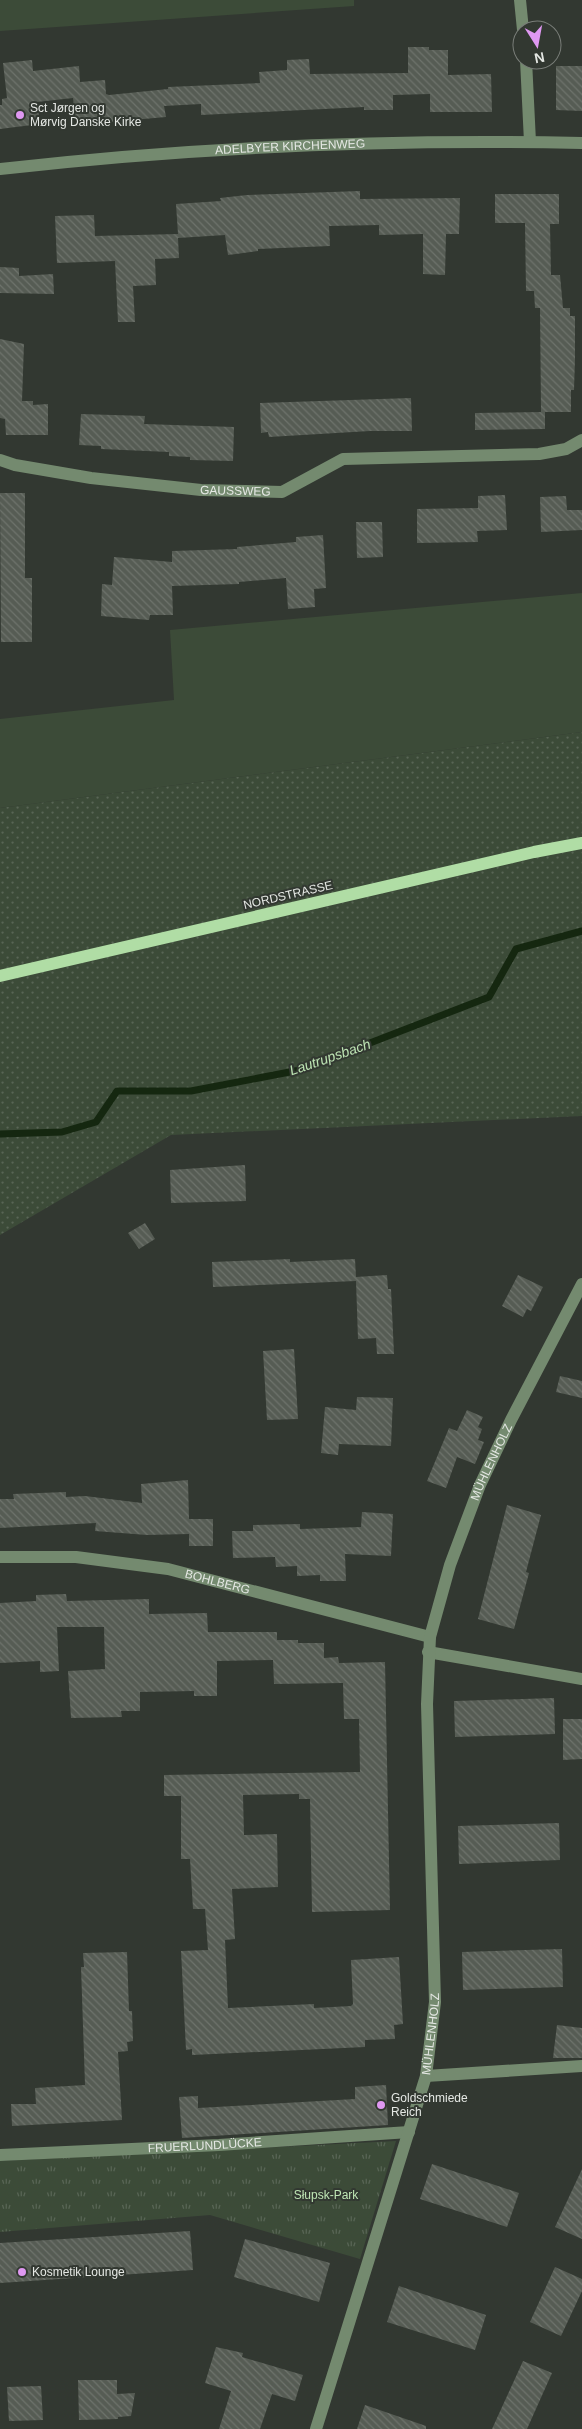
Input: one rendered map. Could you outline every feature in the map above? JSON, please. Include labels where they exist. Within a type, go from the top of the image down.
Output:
[{"type":"main road","name":"NORDSTRASSE","points":[[0,976],[534,852],[582,843]]},
{"type":"street","points":[[520,0],[522,20]]},
{"type":"street","points":[[526,70],[530,142]]},
{"type":"street","name":"ADELBYER KIRCHENWEG","points":[[0,169],[114,156],[299,144],[582,143]]},
{"type":"street","name":"GAUSSWEG","points":[[0,460],[14,465],[91,478],[201,490],[282,492],[343,459],[539,454],[566,449],[582,440]]},
{"type":"street","name":"MÜHLENHOLZ","points":[[316,2429],[426,2076],[435,2002],[427,1704],[430,1637],[450,1565],[480,1485],[511,1420],[582,1284]]},
{"type":"street","name":"BOHLBERG","points":[[0,1557],[76,1557],[168,1569],[430,1637]]},
{"type":"street","points":[[428,1652],[582,1679]]},
{"type":"street","points":[[426,2076],[582,2066]]},
{"type":"street","name":"FRUERLUNDLÜCKE","points":[[0,2155],[219,2145],[409,2132]]},
{"type":"green space","points":[[0,0],[354,0],[354,6],[0,31]]},
{"type":"green space","points":[[582,593],[582,732],[0,808],[0,719],[174,700],[170,630]]},
{"type":"green space","name":"Lautrupsbach","points":[[582,732],[582,1116],[171,1135],[0,1235],[0,808]]},
{"type":"green space","name":"Słupsk-Park","points":[[396,2141],[360,2259],[210,2215],[0,2232],[0,2161]]},
{"type":"building","points":[[408,47],[429,47],[429,50],[448,50],[448,75],[491,74],[492,112],[430,112],[430,94],[393,95],[393,110],[364,110],[364,107],[201,115],[201,104],[164,106],[166,117],[76,125],[73,98],[37,102],[40,124],[0,129],[0,105],[2,105],[2,99],[7,98],[3,63],[32,60],[33,71],[79,66],[80,82],[105,80],[106,94],[109,95],[168,89],[168,87],[260,83],[259,72],[287,70],[287,60],[309,59],[310,74],[408,73]]},
{"type":"building","points":[[562,66],[582,66],[582,111],[556,110],[556,70],[562,70]]},
{"type":"building","points":[[360,191],[360,199],[460,198],[459,234],[446,234],[445,275],[423,274],[423,234],[379,235],[379,225],[329,226],[330,246],[258,249],[258,251],[228,255],[225,235],[178,238],[179,258],[155,259],[156,285],[133,286],[135,322],[118,322],[115,261],[57,263],[55,216],[94,215],[95,236],[178,234],[176,204],[221,201],[220,198],[247,195]]},
{"type":"building","points":[[495,194],[559,194],[559,224],[550,224],[551,275],[560,275],[563,308],[570,308],[570,316],[575,316],[574,390],[571,390],[571,412],[541,412],[540,308],[535,308],[534,291],[526,291],[525,223],[495,223]]},
{"type":"building","points":[[0,267],[19,268],[19,276],[53,274],[54,294],[0,293]]},
{"type":"building","points":[[0,339],[24,344],[22,401],[33,401],[33,405],[48,404],[48,435],[6,435],[5,419],[0,418]]},
{"type":"building","points":[[411,398],[412,431],[370,431],[269,437],[268,432],[261,433],[260,403]]},
{"type":"building","points":[[545,412],[545,429],[475,430],[475,413]]},
{"type":"building","points":[[81,414],[145,416],[144,424],[234,427],[233,461],[190,460],[190,457],[169,456],[169,452],[101,449],[101,446],[79,445]]},
{"type":"building","points":[[0,493],[25,493],[25,578],[32,578],[32,642],[1,642]]},
{"type":"building","points":[[505,495],[507,530],[477,531],[478,542],[417,543],[417,509],[478,508],[478,496]]},
{"type":"building","points":[[566,496],[567,510],[582,510],[582,530],[541,532],[540,497]]},
{"type":"building","points":[[356,522],[382,522],[383,557],[357,558]]},
{"type":"building","points":[[323,535],[326,588],[314,589],[315,607],[288,609],[286,578],[239,582],[239,584],[172,586],[173,615],[150,615],[149,620],[101,616],[102,584],[112,585],[114,557],[172,562],[172,551],[237,549],[237,547],[296,542],[296,537]]},
{"type":"building","points":[[245,1165],[246,1201],[171,1203],[170,1170]]},
{"type":"building","points":[[145,1223],[155,1239],[139,1249],[128,1233]]},
{"type":"building","points":[[290,1259],[290,1262],[355,1259],[356,1277],[387,1275],[388,1289],[391,1289],[394,1354],[377,1354],[376,1338],[358,1339],[356,1281],[213,1287],[212,1262]]},
{"type":"building","points":[[518,1275],[543,1287],[531,1311],[527,1309],[523,1317],[502,1306]]},
{"type":"building","points":[[294,1349],[298,1419],[267,1420],[263,1351]]},
{"type":"building","points":[[560,1376],[582,1381],[582,1398],[556,1392]]},
{"type":"building","points":[[357,1397],[393,1398],[391,1446],[339,1444],[338,1455],[321,1453],[325,1407],[356,1410]]},
{"type":"building","points":[[467,1410],[483,1417],[478,1427],[482,1429],[478,1440],[484,1442],[475,1464],[457,1457],[446,1488],[427,1481],[449,1428],[457,1431]]},
{"type":"building","points":[[188,1480],[189,1519],[213,1519],[213,1546],[189,1546],[189,1534],[147,1535],[95,1531],[96,1523],[0,1528],[0,1499],[14,1499],[13,1494],[66,1492],[66,1497],[85,1496],[142,1503],[141,1484]]},
{"type":"building","points":[[507,1505],[541,1515],[526,1572],[529,1573],[514,1629],[478,1619]]},
{"type":"building","points":[[362,1512],[393,1514],[391,1556],[345,1554],[346,1581],[320,1581],[320,1575],[297,1576],[297,1566],[276,1567],[275,1557],[233,1558],[232,1531],[253,1531],[253,1525],[300,1524],[300,1529],[361,1527]]},
{"type":"building","points":[[66,1594],[67,1601],[149,1599],[149,1614],[207,1613],[208,1632],[277,1632],[277,1640],[298,1640],[298,1643],[324,1643],[324,1658],[338,1657],[339,1663],[385,1662],[390,1910],[312,1912],[310,1799],[299,1799],[299,1794],[243,1795],[244,1835],[277,1834],[278,1887],[232,1889],[235,1939],[225,1940],[228,2008],[314,2004],[314,2008],[351,2006],[353,2004],[351,1960],[399,1957],[403,2024],[394,2025],[395,2039],[365,2040],[365,2047],[192,2055],[192,2049],[186,2050],[181,1951],[208,1950],[205,1909],[193,1909],[190,1859],[181,1859],[181,1796],[164,1796],[164,1775],[360,1772],[359,1719],[344,1719],[343,1683],[274,1684],[273,1660],[217,1661],[217,1696],[194,1696],[194,1691],[140,1692],[140,1711],[121,1711],[122,1717],[71,1718],[68,1671],[105,1669],[104,1627],[57,1627],[59,1671],[40,1672],[40,1661],[0,1663],[0,1603],[36,1601],[36,1595]]},
{"type":"building","points":[[554,1698],[555,1734],[455,1737],[454,1701]]},
{"type":"building","points":[[563,1719],[582,1719],[582,1759],[563,1760]]},
{"type":"building","points":[[559,1823],[560,1860],[459,1864],[458,1826]]},
{"type":"building","points":[[562,1949],[563,1987],[463,1990],[462,1952]]},
{"type":"building","points":[[127,1952],[129,2011],[132,2011],[133,2041],[127,2042],[128,2051],[118,2052],[122,2120],[12,2126],[11,2104],[36,2104],[35,2088],[85,2085],[81,1967],[84,1967],[83,1953]]},
{"type":"building","points":[[557,2025],[582,2028],[582,2058],[553,2058]]},
{"type":"building","points":[[386,2085],[388,2125],[182,2138],[179,2097],[198,2096],[198,2108],[355,2099],[355,2087]]},
{"type":"building","points":[[432,2164],[519,2193],[507,2227],[420,2199]]},
{"type":"building","points":[[582,2169],[582,2239],[555,2227]]},
{"type":"building","points":[[190,2231],[193,2270],[0,2283],[0,2243]]},
{"type":"building","points":[[245,2239],[330,2263],[319,2302],[234,2277]]},
{"type":"building","points":[[555,2267],[582,2279],[582,2291],[561,2336],[530,2322]]},
{"type":"building","points":[[399,2286],[486,2315],[475,2350],[387,2322]]},
{"type":"building","points":[[216,2347],[243,2353],[242,2357],[303,2375],[295,2401],[272,2394],[260,2429],[219,2429],[231,2391],[205,2383]]},
{"type":"building","points":[[523,2361],[552,2373],[527,2429],[492,2429]]},
{"type":"building","points":[[78,2380],[117,2380],[117,2394],[135,2393],[131,2416],[118,2417],[118,2419],[79,2420]]},
{"type":"building","points":[[41,2386],[43,2420],[9,2421],[7,2387]]},
{"type":"building","points":[[365,2405],[426,2426],[426,2429],[357,2429]]},
{"type":"waterway","name":"Lautrupsbach","points":[[0,1134],[62,1132],[96,1122],[117,1091],[191,1091],[300,1070],[489,997],[516,949],[582,931]]},
{"type":"place","name":"Sct Jørgen og Mørvig Danske Kirke","points":[[20,115]]},
{"type":"place","name":"Goldschmiede Reich","points":[[381,2105]]},
{"type":"place","name":"Kosmetik Lounge","points":[[22,2272]]}]
